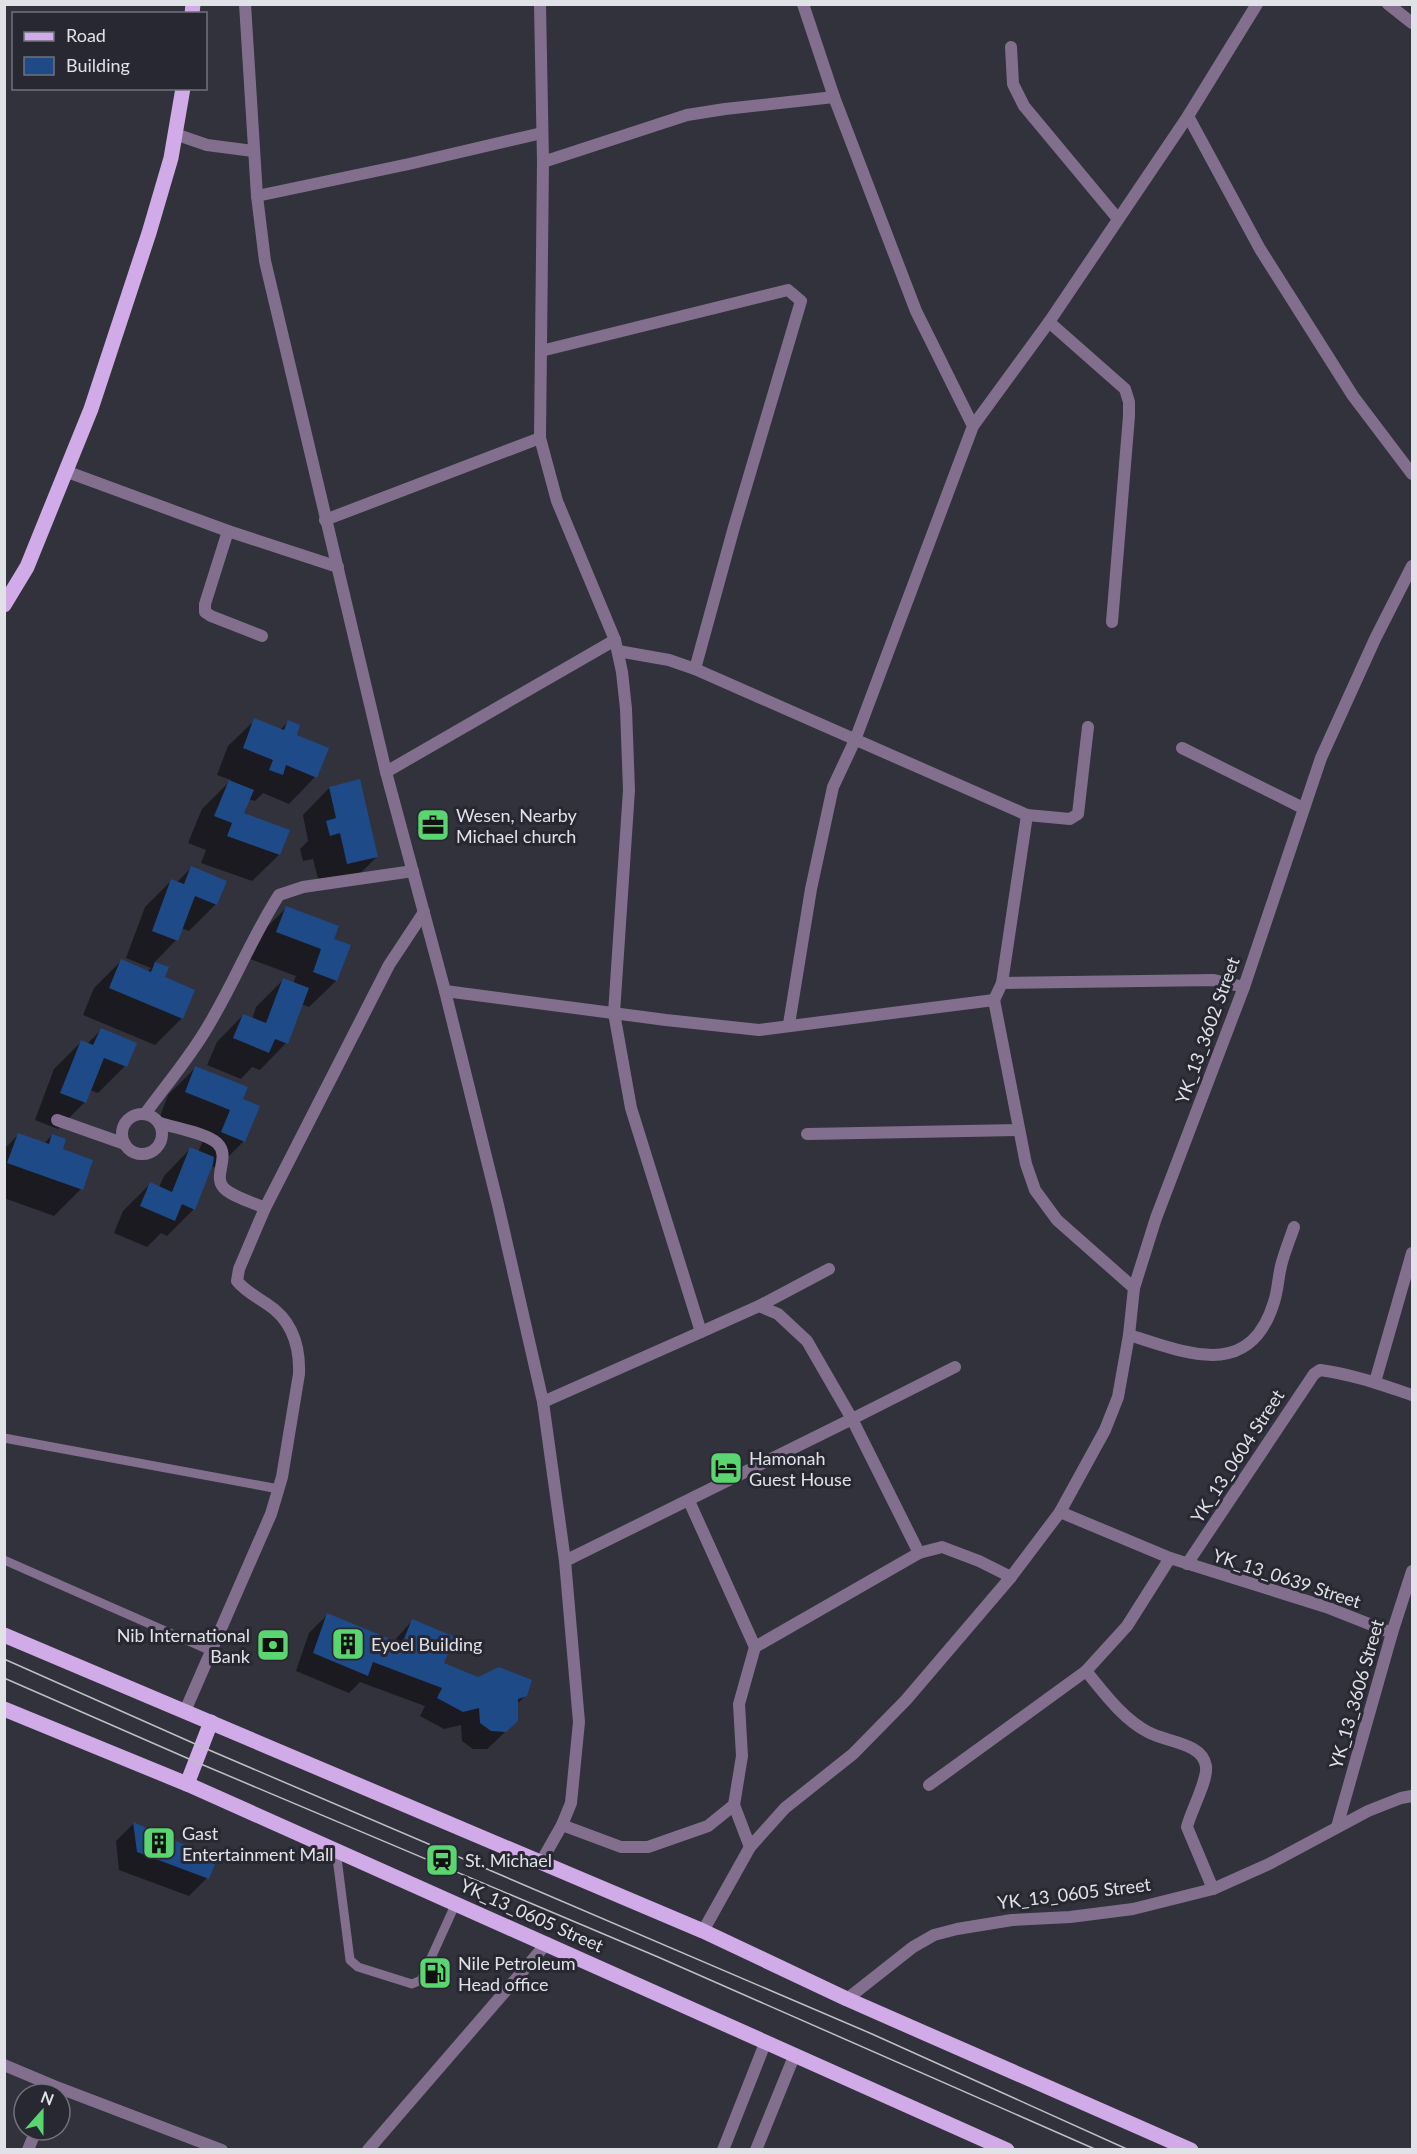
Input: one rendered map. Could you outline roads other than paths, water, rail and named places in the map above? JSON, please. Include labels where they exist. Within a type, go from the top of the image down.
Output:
[{"type":"main road","points":[[4,605],[27,567],[91,409],[171,158],[183,90]]},
{"type":"main road","points":[[4,1635],[703,1931],[848,1999],[1191,2150]]},
{"type":"main road","name":"YK_13_0605 Street","points":[[4,1709],[187,1784],[1007,2150]]},
{"type":"main road","points":[[187,1784],[211,1722]]},
{"type":"street","points":[[245,4],[253,151],[265,261],[386,772],[446,991],[543,1402],[565,1561],[579,1722],[571,1803],[562,1825],[541,1862]]},
{"type":"street","points":[[540,4],[543,162],[540,438],[557,501],[616,646],[626,709],[629,790],[614,1014],[631,1108],[701,1332]]},
{"type":"street","points":[[803,4],[834,97],[916,311],[973,426]]},
{"type":"street","points":[[789,1024],[811,890],[833,787],[855,740],[973,426],[1049,322],[1188,116],[1257,4]]},
{"type":"street","points":[[1388,4],[1413,23]]},
{"type":"street","points":[[1011,47],[1013,84],[1024,106],[1118,219]]},
{"type":"street","points":[[543,162],[687,116],[725,109],[834,97]]},
{"type":"street","points":[[1188,116],[1260,249],[1353,396],[1413,474]]},
{"type":"street","points":[[257,196],[542,133]]},
{"type":"street","points":[[175,134],[207,145],[253,151]]},
{"type":"street","points":[[541,351],[788,290],[801,301],[695,669]]},
{"type":"street","points":[[1049,322],[1125,389],[1129,402],[1112,622]]},
{"type":"street","points":[[325,520],[540,438]]},
{"type":"street","points":[[66,471],[228,531],[338,567]]},
{"type":"street","points":[[228,531],[205,604],[205,612],[262,636]]},
{"type":"street","name":"YK_13_3602 Street","points":[[703,1931],[750,1847],[785,1808],[853,1754],[906,1700],[1011,1577],[1060,1512],[1105,1430],[1118,1397],[1130,1335],[1134,1288],[1156,1218],[1244,987],[1321,758],[1375,639],[1413,566]]},
{"type":"street","points":[[386,772],[616,646],[695,669],[1027,815],[1070,819],[1078,814],[1088,727]]},
{"type":"street","points":[[1182,748],[1303,808]]},
{"type":"street","points":[[1027,815],[1002,983],[994,1000],[1026,1164],[1035,1190],[1057,1220],[1134,1288]]},
{"type":"street","points":[[145,1114],[202,1036],[242,964],[266,914],[279,895],[303,887],[413,870]]},
{"type":"street","points":[[185,1711],[271,1514],[279,1489],[299,1374],[300,1357],[292,1329],[271,1306],[242,1287],[237,1281],[239,1269],[264,1208],[390,965],[424,912]]},
{"type":"street","points":[[1002,983],[1214,980],[1244,987]]},
{"type":"street","points":[[446,991],[614,1014],[759,1030],[789,1024],[994,1000]]},
{"type":"street","points":[[125,1144],[122,1135],[123,1126],[136,1114],[154,1117],[160,1123],[207,1138],[217,1143],[222,1150],[220,1181],[223,1188],[264,1208]]},
{"type":"street","points":[[57,1120],[125,1144],[131,1150],[140,1153],[148,1153],[161,1141],[160,1123]]},
{"type":"street","points":[[807,1134],[1019,1130]]},
{"type":"street","points":[[1130,1335],[1203,1355],[1232,1353],[1245,1347],[1260,1334],[1268,1320],[1275,1301],[1281,1264],[1294,1227]]},
{"type":"street","points":[[1412,1259],[1375,1382],[1413,1395]]},
{"type":"street","points":[[543,1402],[759,1306],[829,1269]]},
{"type":"street","points":[[759,1306],[778,1314],[807,1341],[852,1419],[919,1553]]},
{"type":"street","points":[[565,1561],[955,1367]]},
{"type":"street","name":"YK_13_0604 Street","points":[[1186,1564],[1308,1380],[1320,1370],[1375,1382]]},
{"type":"street","points":[[689,1501],[755,1647],[740,1704],[742,1756],[734,1805],[750,1847]]},
{"type":"street","name":"YK_13_0639 Street","points":[[1060,1512],[1164,1556],[1326,1607],[1392,1633]]},
{"type":"street","points":[[755,1647],[919,1553],[942,1547],[956,1551],[1011,1577]]},
{"type":"street","points":[[929,1785],[1086,1671],[1127,1626],[1164,1556]]},
{"type":"street","name":"YK_13_3606 Street","points":[[1337,1827],[1392,1633],[1413,1571]]},
{"type":"street","points":[[1086,1671],[1107,1697],[1136,1725],[1150,1733],[1192,1748],[1203,1756],[1206,1768],[1187,1827],[1213,1889]]},
{"type":"street","name":"YK_13_0605 Street","points":[[848,1999],[913,1947],[934,1935],[1012,1920],[1070,1917],[1133,1909],[1213,1889],[1269,1864],[1368,1811],[1401,1798],[1413,1796]]},
{"type":"street","points":[[562,1825],[621,1847],[648,1847],[708,1826],[734,1805]]},
{"type":"street","points":[[368,2150],[547,1943]]},
{"type":"street","points":[[723,2150],[766,2041]]},
{"type":"street","points":[[756,2150],[795,2054]]},
{"type":"street","points":[[4,2065],[37,2082]]},
{"type":"street","points":[[72,2098],[203,2147],[222,2150]]},
{"type":"lane","points":[[4,1437],[279,1489]]},
{"type":"lane","points":[[4,1560],[212,1651]]},
{"type":"lane","points":[[336,1850],[347,1944],[351,1960],[358,1967],[412,1984],[421,1980],[456,1903]]},
{"type":"tram line","points":[[4,1659],[202,1747],[872,2034],[1129,2150]]},
{"type":"tram line","points":[[4,1678],[196,1762],[658,1957],[1097,2150]]},
{"type":"place","name":"Wesen, Nearby Michael church","points":[[433,825]]},
{"type":"place","name":"Hamonah Guest House","points":[[726,1468]]},
{"type":"place","name":"Eyoel Building","points":[[348,1644]]},
{"type":"place","name":"Nib International Bank","points":[[273,1645]]},
{"type":"place","name":"Gast Entertainment Mall","points":[[159,1843]]},
{"type":"place","name":"St. Michael","points":[[442,1860]]},
{"type":"place","name":"Nile Petroleum Head office","points":[[435,1973]]}]
